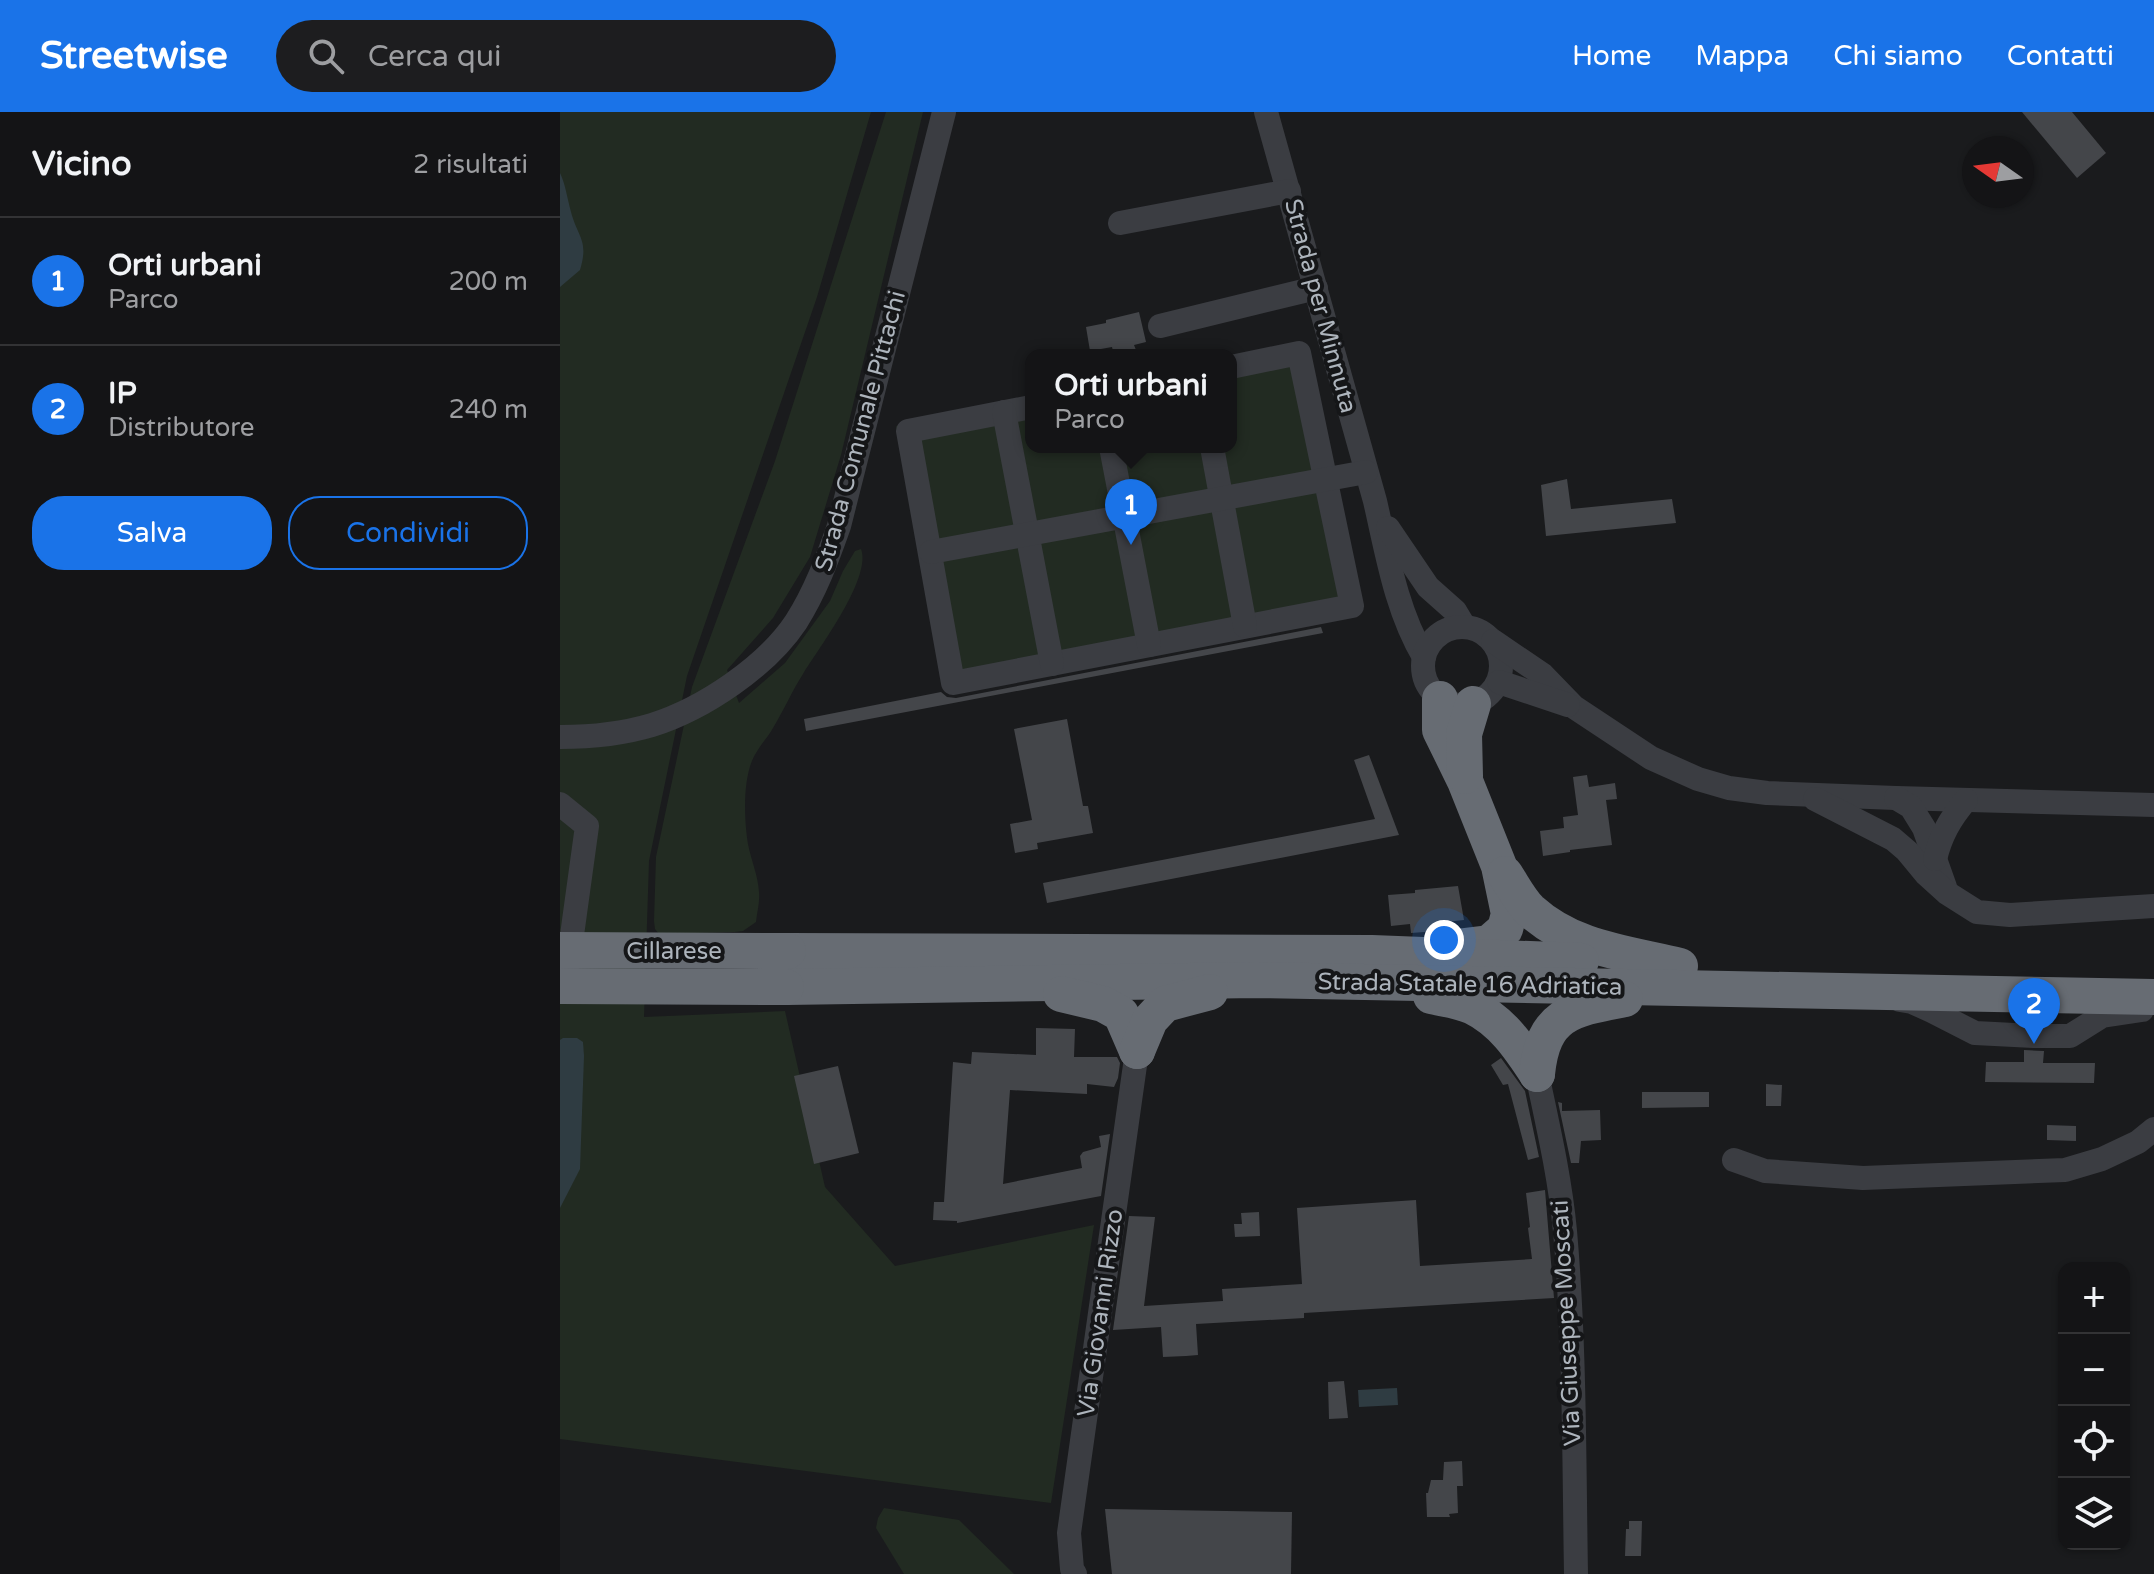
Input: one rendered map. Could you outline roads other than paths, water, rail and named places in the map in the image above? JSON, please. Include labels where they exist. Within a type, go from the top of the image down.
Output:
[{"type":"highway","points":[[1371,967],[1489,943],[1505,929],[1509,914],[1499,866],[1465,781],[1440,730],[1471,695]]},
{"type":"highway","points":[[1499,866],[1528,908],[1558,931],[1577,941],[1681,977]]},
{"type":"highway","name":"Cillarese","points":[[560,950],[788,951]]},
{"type":"highway","name":"Strada Statale 16 Adriatica","points":[[788,951],[1681,977],[2154,973]]},
{"type":"highway","points":[[1371,967],[1471,1006],[1497,1022],[1521,1049],[1537,1074]]},
{"type":"highway","name":"Strada Statale 16 Adriatica","points":[[786,987],[1257,980],[1371,967]]},
{"type":"highway","points":[[1537,1074],[1539,1052],[1547,1033],[1565,1016],[1681,977]]},
{"type":"highway","name":"Strada Statale 16 Adriatica","points":[[1681,977],[1851,990],[2154,997]]},
{"type":"highway","points":[[1137,1051],[1150,1020],[1165,1004],[1257,980]]},
{"type":"highway","points":[[992,984],[1068,995],[1103,1004],[1121,1014],[1137,1051]]},
{"type":"highway","name":"Cillarese","points":[[562,992],[786,987]]},
{"type":"street","name":"Strada Comunale Pittachi","points":[[560,737],[594,737],[652,724],[698,705],[767,655],[794,624],[816,587],[843,511],[944,112]]},
{"type":"street","name":"Strada per Minnuta","points":[[1266,112],[1388,557],[1414,641],[1424,657]]},
{"type":"street","points":[[1120,223],[1289,191]]},
{"type":"street","points":[[1160,326],[1316,288]]},
{"type":"street","points":[[1025,408],[908,431],[953,683],[1352,606],[1299,353],[1237,366]]},
{"type":"street","points":[[1004,412],[1052,664]]},
{"type":"street","points":[[1112,453],[1149,645]]},
{"type":"street","points":[[1213,453],[1245,626]]},
{"type":"street","points":[[931,552],[1366,472]]},
{"type":"street","name":"Strada per Minnuta","points":[[1375,501],[1391,535],[1428,587],[1455,611],[1464,626]]},
{"type":"street","points":[[1574,707],[1433,693],[1424,676],[1424,657],[1429,644],[1439,634],[1451,628],[1475,628],[1543,675],[1574,707],[1651,758],[1698,779],[1729,788],[1805,795],[2154,805]]},
{"type":"street","points":[[1471,695],[1502,660],[1493,641]]},
{"type":"street","points":[[1805,795],[1893,839],[1947,893],[1977,912],[2010,915],[2154,906]]},
{"type":"street","points":[[1896,798],[1892,816],[1907,851]]},
{"type":"street","points":[[1896,798],[1911,807],[1924,828],[1947,893]]},
{"type":"street","points":[[1935,859],[1940,839],[1951,818],[1966,800]]},
{"type":"street","points":[[560,804],[587,826],[562,992]]},
{"type":"street","points":[[1851,990],[1912,1002],[1975,1033],[2070,1036],[2102,1016],[2154,1009]]},
{"type":"street","name":"Via Giovanni Rizzo","points":[[1075,1574],[1069,1533],[1137,1051]]},
{"type":"street","name":"Via Giuseppe Moscati","points":[[1537,1074],[1565,1230],[1576,1574]]},
{"type":"street","points":[[1734,1160],[1765,1171],[1863,1178],[2065,1170],[2102,1159],[2138,1142],[2154,1129]]},
{"type":"place","name":"Orti urbani","points":[[1131,545]]},
{"type":"place","name":"IP","points":[[2034,1044]]}]
